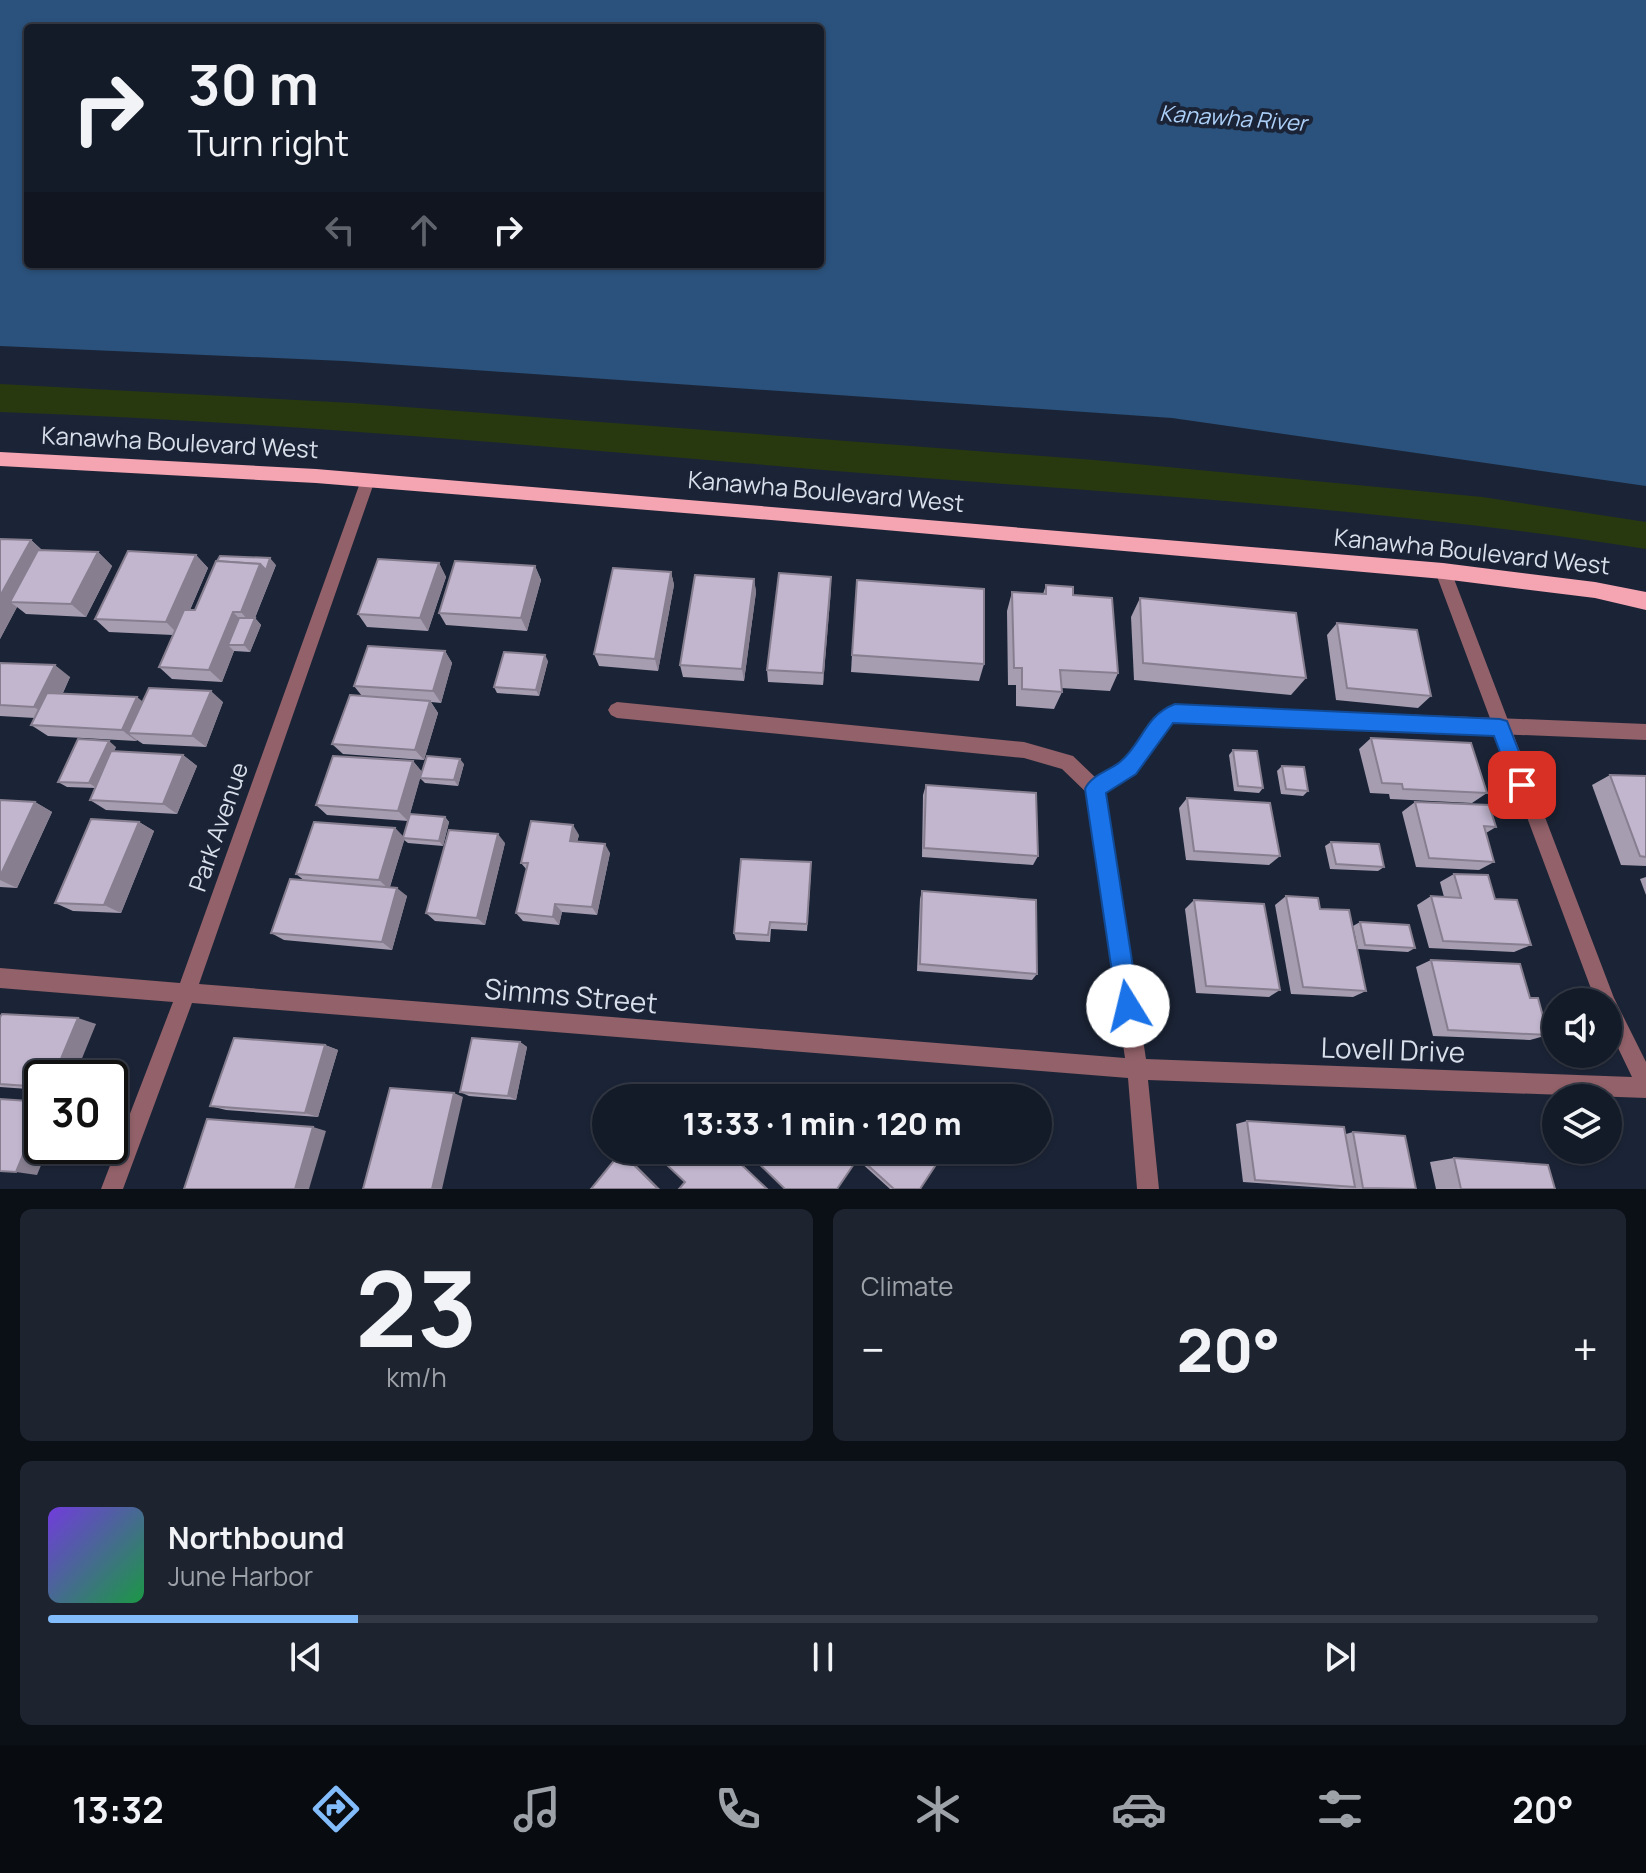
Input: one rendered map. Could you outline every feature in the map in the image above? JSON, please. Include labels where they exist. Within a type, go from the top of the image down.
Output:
[{"type":"main road","name":"Kanawha Boulevard West","points":[[0,459],[368,480],[1443,571],[1595,590],[1646,601]]},
{"type":"street","name":"Park Avenue","points":[[112,1189],[186,993],[368,480]]},
{"type":"street","name":"Lovell Drive","points":[[1443,571],[1601,988]]},
{"type":"street","points":[[617,710],[1024,750],[1067,762],[1095,789],[1137,1069],[1148,1189]]},
{"type":"street","points":[[1095,789],[1129,768],[1145,749],[1157,726],[1175,713],[1646,732]]},
{"type":"street","name":"Simms Street","points":[[0,978],[1137,1069]]},
{"type":"street","name":"Lovell Drive","points":[[1137,1069],[1646,1086],[1622,1036]]},
{"type":"green space","points":[[0,384],[353,403],[1094,460],[1482,497],[1646,522],[1646,549],[1457,523],[1267,504],[333,430],[0,412]]},
{"type":"water","name":"Kanawha River","points":[[0,0],[1646,0],[1646,486],[1172,418],[344,361],[0,346]]},
{"type":"building","points":[[0,539],[31,540],[0,596]]},
{"type":"building","points":[[38,550],[98,552],[71,604],[10,602]]},
{"type":"building","points":[[128,551],[196,555],[166,622],[95,619]]},
{"type":"building","points":[[220,556],[270,558],[266,570],[260,564],[217,561]]},
{"type":"building","points":[[378,559],[439,563],[420,618],[358,614]]},
{"type":"building","points":[[216,561],[260,564],[241,612],[233,612],[209,670],[159,667],[184,610],[195,610]]},
{"type":"building","points":[[455,561],[535,566],[521,618],[439,613]]},
{"type":"building","points":[[613,568],[671,572],[655,659],[594,654]]},
{"type":"building","points":[[779,573],[831,577],[823,673],[767,670]]},
{"type":"building","points":[[695,575],[754,579],[742,669],[680,665]]},
{"type":"building","points":[[857,580],[984,589],[984,664],[852,655]]},
{"type":"building","points":[[1046,585],[1073,587],[1073,595],[1112,598],[1118,673],[1060,670],[1062,692],[1022,689],[1022,668],[1014,668],[1012,592],[1046,594]]},
{"type":"building","points":[[1140,598],[1296,613],[1306,678],[1143,663]]},
{"type":"building","points":[[239,618],[255,618],[244,645],[228,645]]},
{"type":"building","points":[[1337,623],[1417,630],[1431,696],[1347,688]]},
{"type":"building","points":[[368,646],[445,651],[433,691],[354,686]]},
{"type":"building","points":[[504,652],[545,655],[536,690],[494,687]]},
{"type":"building","points":[[0,663],[55,665],[34,707],[0,705]]},
{"type":"building","points":[[149,688],[211,691],[192,736],[128,733]]},
{"type":"building","points":[[47,693],[137,697],[122,730],[31,725]]},
{"type":"building","points":[[350,695],[430,701],[415,750],[332,744]]},
{"type":"building","points":[[1371,738],[1471,743],[1487,793],[1403,789],[1402,784],[1382,783]]},
{"type":"building","points":[[78,739],[109,741],[89,783],[58,782]]},
{"type":"building","points":[[1233,750],[1257,751],[1263,788],[1238,786]]},
{"type":"building","points":[[111,751],[183,755],[163,804],[90,800]]},
{"type":"building","points":[[333,756],[413,761],[398,811],[316,805]]},
{"type":"building","points":[[427,756],[460,759],[454,780],[420,778]]},
{"type":"building","points":[[1282,766],[1304,767],[1308,791],[1286,789]]},
{"type":"building","points":[[1610,775],[1646,776],[1646,857],[1640,856]]},
{"type":"building","points":[[926,785],[1036,793],[1038,856],[924,848]]},
{"type":"building","points":[[1187,798],[1270,803],[1280,856],[1194,851]]},
{"type":"building","points":[[0,800],[35,802],[0,876]]},
{"type":"building","points":[[1415,802],[1489,805],[1496,827],[1484,826],[1494,862],[1429,858]]},
{"type":"building","points":[[410,814],[445,817],[439,841],[403,838]]},
{"type":"building","points":[[91,819],[139,822],[104,905],[55,903]]},
{"type":"building","points":[[531,821],[573,825],[570,841],[605,844],[592,907],[555,904],[553,917],[516,913],[528,863],[521,863]]},
{"type":"building","points":[[314,822],[395,828],[379,880],[296,874]]},
{"type":"building","points":[[449,830],[498,834],[477,918],[426,913]]},
{"type":"building","points":[[1331,842],[1379,844],[1384,867],[1336,864]]},
{"type":"building","points":[[741,859],[811,862],[807,924],[770,922],[768,935],[734,933]]},
{"type":"building","points":[[1454,874],[1488,875],[1495,899],[1517,900],[1531,945],[1443,941],[1431,896],[1461,898]]},
{"type":"building","points":[[290,879],[397,888],[382,942],[271,933]]},
{"type":"building","points":[[922,891],[1036,900],[1037,974],[920,964]]},
{"type":"building","points":[[1286,896],[1318,898],[1320,909],[1349,910],[1366,991],[1303,987]]},
{"type":"building","points":[[1194,900],[1264,904],[1280,990],[1206,986]]},
{"type":"building","points":[[1360,922],[1409,925],[1415,948],[1365,945]]},
{"type":"building","points":[[1431,960],[1520,964],[1530,998],[1538,998],[1542,1035],[1448,1030]]},
{"type":"building","points":[[2,1014],[78,1018],[60,1060],[24,1060],[24,1086],[0,1084]]},
{"type":"building","points":[[234,1038],[325,1045],[305,1113],[210,1106]]},
{"type":"building","points":[[472,1038],[520,1042],[508,1096],[460,1092]]},
{"type":"building","points":[[390,1088],[454,1093],[432,1189],[363,1189]]},
{"type":"building","points":[[0,1099],[24,1101],[24,1153],[16,1172],[0,1171]]},
{"type":"building","points":[[207,1119],[313,1127],[295,1189],[184,1189]]},
{"type":"building","points":[[1247,1121],[1344,1127],[1355,1187],[1255,1180]]},
{"type":"building","points":[[1353,1132],[1405,1136],[1416,1189],[1363,1188]]},
{"type":"building","points":[[1454,1158],[1548,1165],[1555,1189],[1461,1189]]},
{"type":"building","points":[[611,1164],[633,1164],[658,1189],[591,1189]]},
{"type":"building","points":[[741,1164],[767,1189],[679,1189],[685,1182],[668,1166]]},
{"type":"building","points":[[759,1164],[854,1164],[837,1189],[785,1189]]},
{"type":"building","points":[[866,1164],[936,1164],[920,1189],[894,1189]]},
{"type":"route","points":[[1128,1006],[1095,789],[1129,768],[1166,717],[1175,713],[1500,728],[1522,785]]}]
